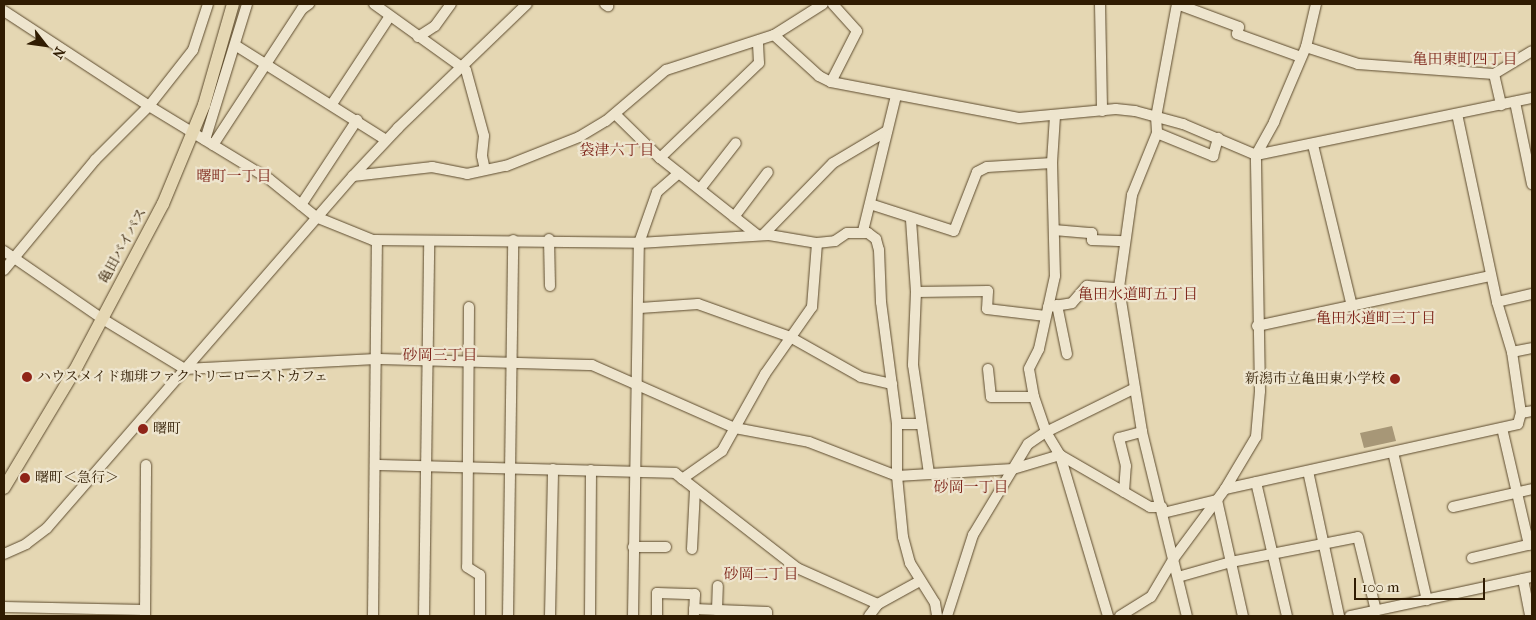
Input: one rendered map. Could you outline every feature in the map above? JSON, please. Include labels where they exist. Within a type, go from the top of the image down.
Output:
[{"type":"main road","name":"亀田バイパス","points":[[4,488],[75,370],[163,204],[193,133],[218,61],[233,4]]},
{"type":"street","points":[[4,270],[95,160],[149,106],[193,50],[208,4]]},
{"type":"street","points":[[209,143],[246,4]]},
{"type":"street","points":[[209,143],[266,64],[302,9],[309,4]]},
{"type":"street","points":[[418,36],[435,26],[451,4]]},
{"type":"street","points":[[4,554],[26,544],[47,528],[353,176],[386,140],[527,4]]},
{"type":"street","points":[[353,176],[375,175],[404,168],[432,167],[467,174],[506,166],[579,137],[614,114],[666,70],[774,35],[823,4]]},
{"type":"street","points":[[831,82],[857,31],[833,4]]},
{"type":"street","points":[[1100,4],[1102,110]]},
{"type":"street","points":[[1187,616],[1142,432],[1119,288],[1132,196],[1157,132],[1156,116],[1177,4],[1240,27],[1237,34],[1301,57]]},
{"type":"street","points":[[1120,616],[1151,597],[1174,558],[1225,489],[1256,437],[1260,391],[1256,155],[1274,122],[1306,47],[1316,4]]},
{"type":"street","points":[[332,104],[383,8],[460,68],[466,70],[484,136],[482,156],[485,170]]},
{"type":"street","points":[[4,12],[149,106],[269,179],[316,217],[377,240],[549,239],[639,243],[760,235],[817,242],[835,241],[847,233],[863,231],[876,239],[879,250],[881,302],[897,424],[897,476],[903,537],[910,563],[935,603],[938,616]]},
{"type":"street","points":[[774,35],[819,76],[831,82],[1018,118],[1056,116],[1102,110],[1135,111],[1156,116],[1218,138],[1256,155],[1313,145],[1532,98]]},
{"type":"street","points":[[660,158],[759,63],[758,41]]},
{"type":"street","points":[[234,45],[332,104],[386,140]]},
{"type":"street","points":[[1306,47],[1358,64],[1494,74],[1532,51]]},
{"type":"street","points":[[1494,74],[1501,105]]},
{"type":"street","points":[[863,231],[896,96]]},
{"type":"street","points":[[1515,102],[1532,184]]},
{"type":"street","points":[[614,114],[660,158],[760,235]]},
{"type":"street","points":[[1225,489],[1518,424],[1521,413],[1512,352],[1497,302],[1456,114]]},
{"type":"street","points":[[1056,116],[1052,163],[1055,276],[1050,309],[1039,349],[1029,369],[1034,397],[1046,432],[1060,455],[1108,616]]},
{"type":"street","points":[[301,205],[356,120]]},
{"type":"street","points":[[760,235],[833,162],[887,131]]},
{"type":"street","points":[[1157,132],[1213,156],[1218,138]]},
{"type":"street","points":[[700,189],[736,143]]},
{"type":"street","points":[[1313,145],[1352,306]]},
{"type":"street","points":[[870,204],[911,220],[954,231],[977,172],[987,167],[1052,163]]},
{"type":"street","points":[[734,216],[768,172]]},
{"type":"street","points":[[633,616],[633,547],[640,308],[639,243],[656,192],[679,173]]},
{"type":"street","points":[[911,220],[916,292],[913,365],[929,474]]},
{"type":"street","points":[[1054,230],[1092,233],[1092,240],[1125,241]]},
{"type":"street","points":[[549,239],[550,286]]},
{"type":"street","points":[[373,616],[377,240]]},
{"type":"street","points":[[508,616],[513,240]]},
{"type":"street","points":[[424,616],[429,241]]},
{"type":"street","points":[[682,479],[722,451],[765,374],[812,307],[817,242]]},
{"type":"street","points":[[4,251],[101,318],[185,369],[427,358],[467,363],[511,360],[592,365],[735,428],[809,442],[897,476],[1013,469],[1060,455],[1150,508],[1162,510],[1217,500]]},
{"type":"street","points":[[1258,326],[1491,276]]},
{"type":"street","points":[[916,292],[988,291],[987,309],[1050,309],[1072,303],[1087,286],[1119,288]]},
{"type":"street","points":[[1497,302],[1532,294]]},
{"type":"street","points":[[640,308],[698,304],[790,338],[861,376],[892,384]]},
{"type":"street","points":[[469,307],[466,468],[467,567],[480,575],[480,616]]},
{"type":"street","points":[[1050,309],[1067,354]]},
{"type":"street","points":[[1512,352],[1532,348]]},
{"type":"street","points":[[988,369],[990,397],[1034,397]]},
{"type":"street","points":[[947,616],[973,535],[1028,444],[1046,432],[1135,388]]},
{"type":"street","points":[[1521,413],[1532,411]]},
{"type":"street","points":[[897,424],[921,424]]},
{"type":"street","points":[[1472,558],[1531,545],[1502,428]]},
{"type":"street","points":[[1124,492],[1126,466],[1119,438],[1142,432]]},
{"type":"street","points":[[1393,452],[1427,600]]},
{"type":"street","points":[[4,608],[146,613],[146,465]]},
{"type":"street","points":[[375,465],[675,473],[798,568],[878,604]]},
{"type":"street","points":[[550,616],[553,469]]},
{"type":"street","points":[[590,616],[591,470]]},
{"type":"street","points":[[1308,470],[1339,616]]},
{"type":"street","points":[[1256,482],[1287,616]]},
{"type":"street","points":[[692,549],[696,489]]},
{"type":"street","points":[[1453,507],[1532,489]]},
{"type":"street","points":[[1217,500],[1243,616]]},
{"type":"street","points":[[1178,577],[1231,562],[1358,537],[1376,611]]},
{"type":"street","points":[[633,547],[666,547]]},
{"type":"street","points":[[1350,616],[1376,611],[1397,611],[1427,600],[1528,578],[1530,616]]},
{"type":"street","points":[[868,616],[878,604],[920,581]]},
{"type":"street","points":[[717,610],[718,586]]},
{"type":"street","points":[[657,616],[657,593],[694,594],[694,613],[717,610],[767,612],[767,616]]},
{"type":"shaded area","points":[[1392,426],[1396,441],[1364,448],[1360,433]]},
{"type":"place","name":"ハウスメイド珈琲ファクトリーローストカフェ","points":[[27,377]]},
{"type":"place","name":"新潟市立亀田東小学校","points":[[1395,379]]},
{"type":"place","name":"曙町","points":[[143,429]]},
{"type":"place","name":"曙町＜急行＞","points":[[25,478]]},
{"type":"district","name":"亀田東町四丁目","points":[[1465,60]]},
{"type":"district","name":"袋津六丁目","points":[[617,151]]},
{"type":"district","name":"曙町一丁目","points":[[234,177]]},
{"type":"district","name":"亀田水道町五丁目","points":[[1138,295]]},
{"type":"district","name":"亀田水道町三丁目","points":[[1376,319]]},
{"type":"district","name":"砂岡三丁目","points":[[440,356]]},
{"type":"district","name":"砂岡一丁目","points":[[971,488]]},
{"type":"district","name":"砂岡二丁目","points":[[761,575]]}]
